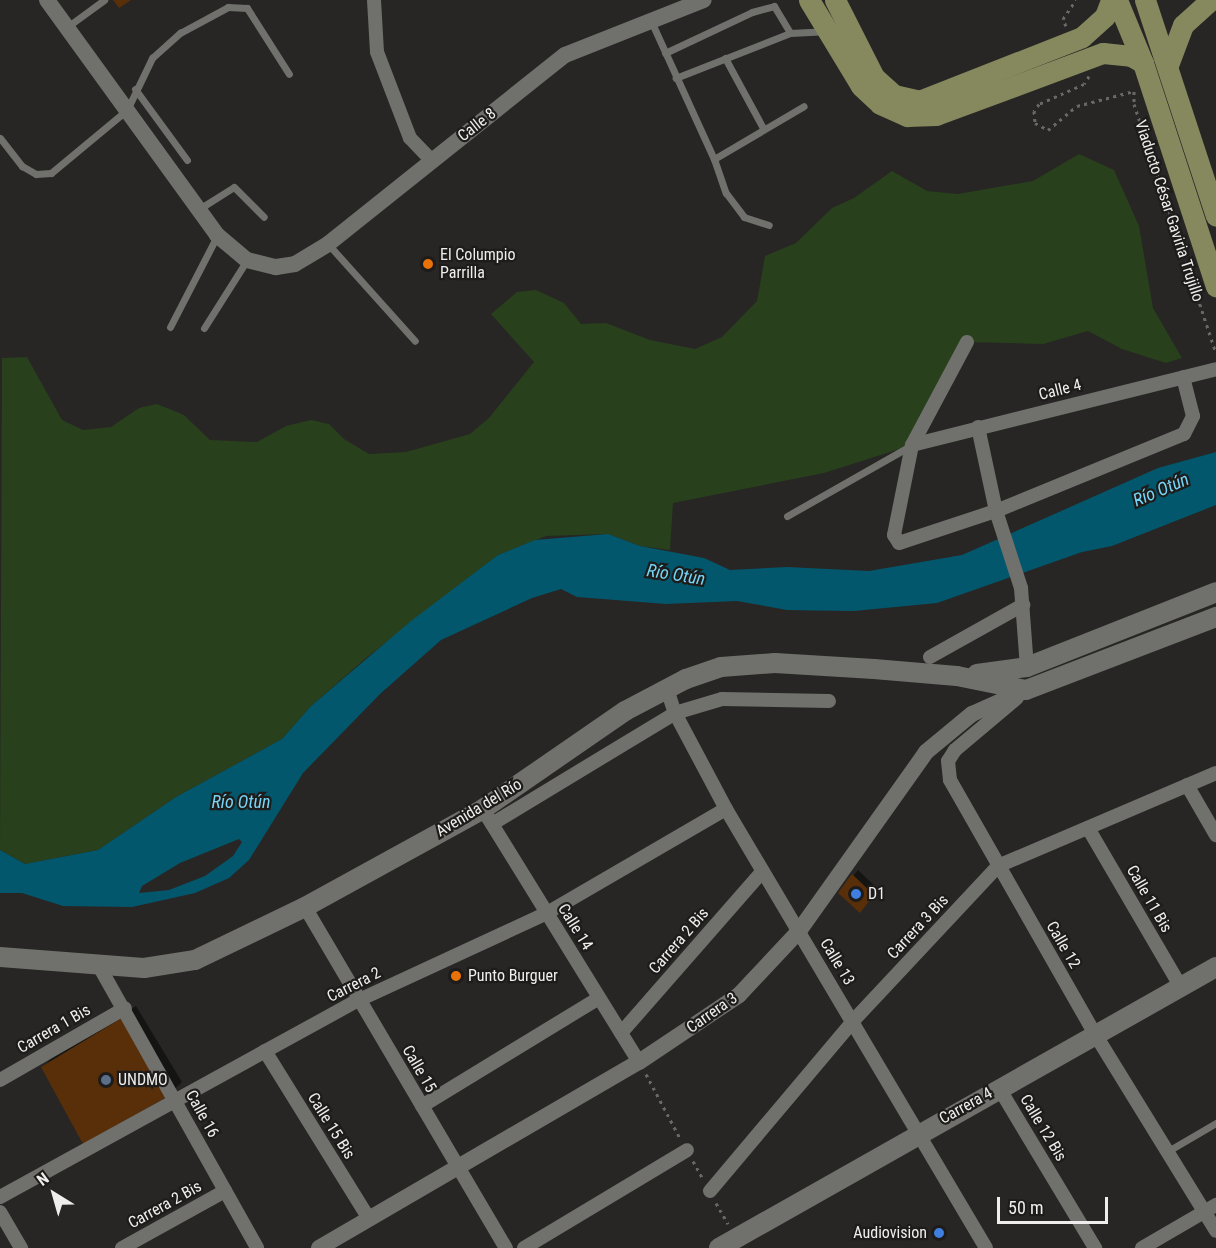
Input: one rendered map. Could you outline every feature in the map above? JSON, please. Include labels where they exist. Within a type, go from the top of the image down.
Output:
[{"type":"main road","points":[[808,0],[830,31],[861,86],[880,104],[907,116],[936,115],[1103,53],[1131,56],[1143,63]]},
{"type":"main road","points":[[836,0],[874,77],[894,95],[919,101],[1082,37],[1105,16],[1111,0]]},
{"type":"main road","name":"Viaducto César Gaviria Trujillo","points":[[1117,0],[1143,63],[1216,286]]},
{"type":"main road","points":[[1144,0],[1168,65],[1216,216]]},
{"type":"main road","points":[[1168,65],[1183,25],[1211,0]]},
{"type":"main road","points":[[957,676],[1027,667],[1216,592]]},
{"type":"main road","points":[[957,676],[1026,690],[1216,617]]},
{"type":"main road","name":"Avenida del Río","points":[[0,957],[144,968],[195,960],[487,817],[625,711],[667,689],[721,667],[757,663],[957,676]]},
{"type":"main road","name":"Carrera 4","points":[[732,1245],[917,1133],[1216,967]]},
{"type":"street","points":[[374,0],[377,52],[410,138],[432,161]]},
{"type":"street","name":"Calle 8","points":[[255,263],[295,264],[328,244],[565,55],[704,0]]},
{"type":"street","points":[[54,2],[67,27],[218,235],[255,263]]},
{"type":"street","points":[[967,342],[912,445],[894,535],[899,543],[996,511],[1184,434],[1193,416],[1183,378]]},
{"type":"street","name":"Calle 4","points":[[912,445],[1216,369]]},
{"type":"street","points":[[978,427],[996,511],[1021,588],[1027,667]]},
{"type":"street","points":[[930,657],[1023,605]]},
{"type":"street","name":"Calle 13","points":[[667,689],[675,713],[726,809],[986,1248]]},
{"type":"street","name":"Calle 12","points":[[1026,690],[955,750],[948,761],[950,780],[1095,1034],[1168,1151],[1210,1208],[1216,1231]]},
{"type":"street","name":"Carrera 3","points":[[319,1248],[639,1062],[739,995],[799,931],[926,752],[972,714],[1026,690]]},
{"type":"street","points":[[487,817],[675,713],[722,699],[829,701]]},
{"type":"street","name":"Carrera 3 Bis","points":[[710,1191],[853,1021],[998,866],[1216,773]]},
{"type":"street","points":[[1187,785],[1216,835]]},
{"type":"street","name":"Carrera 2","points":[[0,1197],[359,1000],[547,913],[726,809]]},
{"type":"street","name":"Calle 14","points":[[487,817],[639,1062]]},
{"type":"street","name":"Calle 11 Bis","points":[[1088,828],[1181,987]]},
{"type":"street","name":"Carrera 2 Bis","points":[[621,1033],[763,871]]},
{"type":"street","name":"Calle 15","points":[[305,907],[506,1248]]},
{"type":"street","name":"Calle 16","points":[[99,966],[125,1008],[256,1248]]},
{"type":"street","points":[[422,1106],[599,998]]},
{"type":"street","name":"Carrera 1 Bis","points":[[0,1080],[125,1008]]},
{"type":"street","name":"Calle 15 Bis","points":[[265,1051],[369,1218]]},
{"type":"street","name":"Calle 12 Bis","points":[[999,1088],[1095,1248]]},
{"type":"street","points":[[524,1248],[687,1150]]},
{"type":"street","name":"Carrera 2 Bis","points":[[122,1248],[225,1191]]},
{"type":"street","points":[[1142,1248],[1210,1208]]},
{"type":"street","points":[[0,1212],[21,1248]]},
{"type":"lane","points":[[67,27],[104,0]]},
{"type":"lane","points":[[665,53],[752,12],[774,6],[790,33]]},
{"type":"lane","points":[[0,138],[22,166],[36,174],[51,172],[127,110],[135,89],[152,58],[180,33],[228,7],[247,8],[289,74]]},
{"type":"lane","points":[[651,21],[714,159],[726,193],[744,217],[769,225]]},
{"type":"lane","points":[[676,78],[790,33],[830,31]]},
{"type":"lane","points":[[725,58],[763,128]]},
{"type":"lane","points":[[135,89],[187,160]]},
{"type":"lane","points":[[714,159],[763,128],[804,106]]},
{"type":"lane","points":[[199,210],[234,187],[264,217]]},
{"type":"lane","points":[[170,327],[218,235]]},
{"type":"lane","points":[[328,244],[415,341]]},
{"type":"lane","points":[[204,328],[255,263]]},
{"type":"lane","points":[[787,516],[912,445]]},
{"type":"lane","points":[[1168,1151],[1216,1123]]},
{"type":"path","points":[[1063,20],[1076,0]]},
{"type":"path","name":"Viaducto César Gaviria Trujillo","points":[[1089,74],[1084,84],[1039,104],[1034,117],[1038,126],[1047,130],[1077,106],[1132,90],[1134,104],[1216,352]]},
{"type":"green space","points":[[1079,154],[1114,170],[1139,226],[1153,308],[1182,358],[1166,363],[1122,349],[1088,331],[1043,344],[967,342],[912,445],[824,473],[673,503],[670,550],[640,546],[608,534],[546,536],[498,555],[366,658],[311,706],[282,739],[176,797],[98,850],[25,864],[0,850],[2,358],[27,357],[62,420],[83,430],[111,427],[139,408],[157,404],[184,415],[210,440],[257,442],[286,426],[311,420],[329,424],[344,439],[369,454],[406,452],[470,434],[489,418],[534,362],[491,314],[517,292],[536,290],[564,303],[581,324],[606,323],[650,340],[695,349],[722,337],[757,301],[765,256],[796,243],[832,208],[854,198],[892,171],[927,191],[958,194],[1033,181]]},
{"type":"water","name":"Río Otún","points":[[1216,452],[1216,505],[1112,546],[1082,552],[937,603],[854,611],[787,610],[737,601],[666,604],[577,597],[561,589],[532,598],[441,640],[380,694],[303,773],[249,860],[229,878],[195,893],[132,907],[63,906],[22,893],[0,893],[0,850],[25,864],[98,850],[176,797],[282,739],[311,706],[411,621],[498,555],[535,540],[608,534],[640,546],[704,558],[730,570],[787,567],[869,571],[962,555],[1158,468]],"holes":[[[239,839],[242,842],[233,856],[205,876],[169,890],[139,893],[142,886],[180,863]]]},
{"type":"building","points":[[113,0],[131,0],[119,8]]},
{"type":"building","name":"D1","points":[[852,874],[874,895],[860,913],[838,893]]},
{"type":"building","name":"UNDMO","points":[[125,1016],[172,1094],[83,1144],[41,1067]]},
{"type":"place","name":"El Columpio Parrilla","points":[[428,264]]},
{"type":"place","name":"D1","points":[[856,894]]},
{"type":"place","name":"Punto Burguer","points":[[456,976]]},
{"type":"place","name":"UNDMO","points":[[106,1080]]},
{"type":"place","name":"Audiovision","points":[[939,1233]]}]
